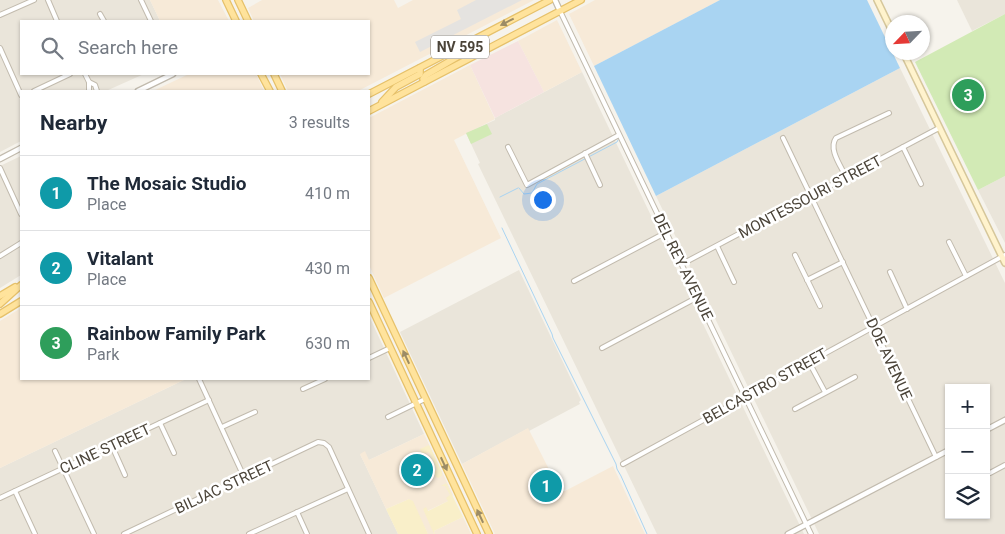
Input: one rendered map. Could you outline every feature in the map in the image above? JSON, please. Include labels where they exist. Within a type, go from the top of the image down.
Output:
[{"type":"main road","points":[[226,0],[236,20]]},
{"type":"main road","points":[[238,0],[248,20]]},
{"type":"main road","name":"NV 595","points":[[370,93],[550,0]]},
{"type":"main road","name":"NV 595","points":[[370,110],[581,0]]},
{"type":"main road","points":[[877,0],[885,17]]},
{"type":"main road","points":[[424,82],[423,79],[426,75],[462,54],[474,40]]},
{"type":"main road","points":[[907,60],[1005,263]]},
{"type":"main road","points":[[379,105],[396,87],[420,74],[420,68]]},
{"type":"main road","points":[[262,75],[269,90]]},
{"type":"main road","points":[[274,75],[282,90]]},
{"type":"main road","points":[[0,296],[20,285]]},
{"type":"main road","points":[[0,304],[20,285]]},
{"type":"main road","points":[[372,292],[489,534]]},
{"type":"main road","points":[[0,314],[20,302]]},
{"type":"main road","points":[[370,304],[477,534]]},
{"type":"street","points":[[0,15],[34,0]]},
{"type":"street","points":[[48,0],[57,20]]},
{"type":"street","points":[[141,0],[151,20]]},
{"type":"street","name":"DEL REY AVENUE","points":[[554,0],[811,534]]},
{"type":"street","points":[[100,14],[103,20]]},
{"type":"street","points":[[0,48],[20,93]]},
{"type":"street","points":[[36,90],[68,75]]},
{"type":"street","points":[[84,75],[90,90]]},
{"type":"street","points":[[140,90],[171,75]]},
{"type":"street","points":[[88,82],[95,85],[98,90]]},
{"type":"street","points":[[846,177],[833,148],[833,142],[836,138],[889,113]]},
{"type":"street","name":"MONTESSOURI STREET","points":[[682,264],[939,128]]},
{"type":"street","points":[[508,147],[527,184],[619,135]]},
{"type":"street","name":"DOE AVENUE","points":[[783,138],[936,457]]},
{"type":"street","points":[[903,147],[921,184]]},
{"type":"street","points":[[0,159],[20,149]]},
{"type":"street","points":[[585,153],[600,185]]},
{"type":"street","points":[[0,168],[20,212]]},
{"type":"street","points":[[574,281],[667,232]]},
{"type":"street","points":[[949,242],[966,276]]},
{"type":"street","points":[[0,256],[20,244]]},
{"type":"street","points":[[717,246],[734,282]]},
{"type":"street","points":[[795,255],[820,306]]},
{"type":"street","name":"BELCASTRO STREET","points":[[623,464],[1003,256]]},
{"type":"street","points":[[807,280],[843,262]]},
{"type":"street","points":[[890,272],[907,309]]},
{"type":"street","points":[[602,348],[698,297]]},
{"type":"street","points":[[370,358],[390,348]]},
{"type":"street","points":[[809,362],[825,392]]},
{"type":"street","points":[[795,409],[855,377]]},
{"type":"street","points":[[199,380],[244,477]]},
{"type":"street","points":[[303,389],[323,380]]},
{"type":"street","points":[[388,417],[425,399]]},
{"type":"street","name":"CLINE STREET","points":[[0,498],[209,400]]},
{"type":"street","points":[[222,428],[255,412]]},
{"type":"street","points":[[988,429],[1005,420]]},
{"type":"street","points":[[160,423],[174,453]]},
{"type":"street","name":"BILJAC STREET","points":[[124,534],[318,442],[324,443],[329,447],[348,489]]},
{"type":"street","points":[[112,446],[125,475]]},
{"type":"street","points":[[55,451],[94,534]]},
{"type":"street","points":[[788,534],[945,452]]},
{"type":"street","points":[[990,473],[1005,465]]},
{"type":"street","points":[[249,534],[348,489],[369,534]]},
{"type":"street","points":[[15,491],[35,534]]},
{"type":"street","points":[[297,512],[307,534]]},
{"type":"shaded area","points":[[0,0],[150,0],[160,20],[20,20],[20,75],[142,75],[108,90],[20,90],[20,142],[0,152]]},
{"type":"shaded area","points":[[150,0],[218,0],[228,20],[160,20]]},
{"type":"shaded area","points":[[262,0],[394,0],[398,8],[413,0],[534,0],[360,90],[288,90],[280,75],[370,75],[370,20],[254,20],[248,8]]},
{"type":"shaded area","points":[[476,0],[522,0],[420,52],[415,42],[461,19],[457,10]]},
{"type":"shaded area","points":[[595,0],[720,0],[594,66],[569,14]]},
{"type":"shaded area","points":[[957,0],[1005,0],[1005,14],[972,31]]},
{"type":"shaded area","points":[[557,20],[582,72],[544,92],[518,41]]},
{"type":"shaded area","points":[[518,41],[544,92],[495,118],[470,65]]},
{"type":"shaded area","points":[[470,65],[495,119],[454,140],[501,238],[384,298],[370,267],[370,117]]},
{"type":"shaded area","points":[[900,68],[1005,283],[1005,534],[819,534],[656,196]]},
{"type":"shaded area","points":[[582,72],[804,534],[657,534],[478,164],[480,163],[466,133],[495,120],[495,118]]},
{"type":"shaded area","points":[[187,75],[256,75],[264,90],[155,90]]},
{"type":"shaded area","points":[[20,156],[20,276],[0,288],[0,166]]},
{"type":"shaded area","points":[[1005,176],[1005,243],[978,190]]},
{"type":"shaded area","points":[[519,270],[581,400],[580,404],[529,431],[527,429],[462,464],[400,332]]},
{"type":"shaded area","points":[[20,309],[20,380],[184,380],[0,468],[0,321]]},
{"type":"shaded area","points":[[370,318],[424,434],[369,460],[360,454],[398,534],[0,534],[0,468],[184,380],[370,380]]},
{"type":"shaded area","points":[[528,428],[560,491],[565,491],[613,466],[645,534],[495,534],[462,464]]},
{"type":"shaded area","points":[[424,434],[453,495],[448,501],[427,511],[434,534],[428,534],[411,500],[409,499],[386,509],[360,454],[365,451],[369,460]]},
{"type":"shaded area","points":[[463,517],[471,534],[435,534],[434,531]]},
{"type":"green space","points":[[1005,14],[1005,176],[978,190],[915,62],[930,60],[930,54]]},
{"type":"green space","points":[[487,124],[492,134],[471,144],[466,133]]},
{"type":"sand","points":[[429,445],[442,472],[442,476],[438,478],[434,473],[437,469],[429,452],[422,454],[420,449]]},
{"type":"sand","points":[[446,483],[463,517],[434,531],[434,534],[423,509],[426,507],[428,511],[448,501],[446,498],[450,495],[445,486],[441,486]]},
{"type":"sand","points":[[409,499],[413,501],[428,534],[398,534],[386,509]]},
{"type":"water","points":[[720,0],[867,0],[885,37],[885,60],[896,60],[900,68],[656,196],[594,66]]},
{"type":"waterway","points":[[519,188],[524,194],[532,193],[537,184],[618,140]]},
{"type":"waterway","points":[[500,197],[518,188]]},
{"type":"waterway","points":[[502,228],[553,338],[616,464],[647,534]]},
{"type":"place","name":"Rainbow Family Park","points":[[968,95]]},
{"type":"place","name":"Vitalant","points":[[417,470]]},
{"type":"place","name":"The Mosaic Studio","points":[[546,486]]}]
